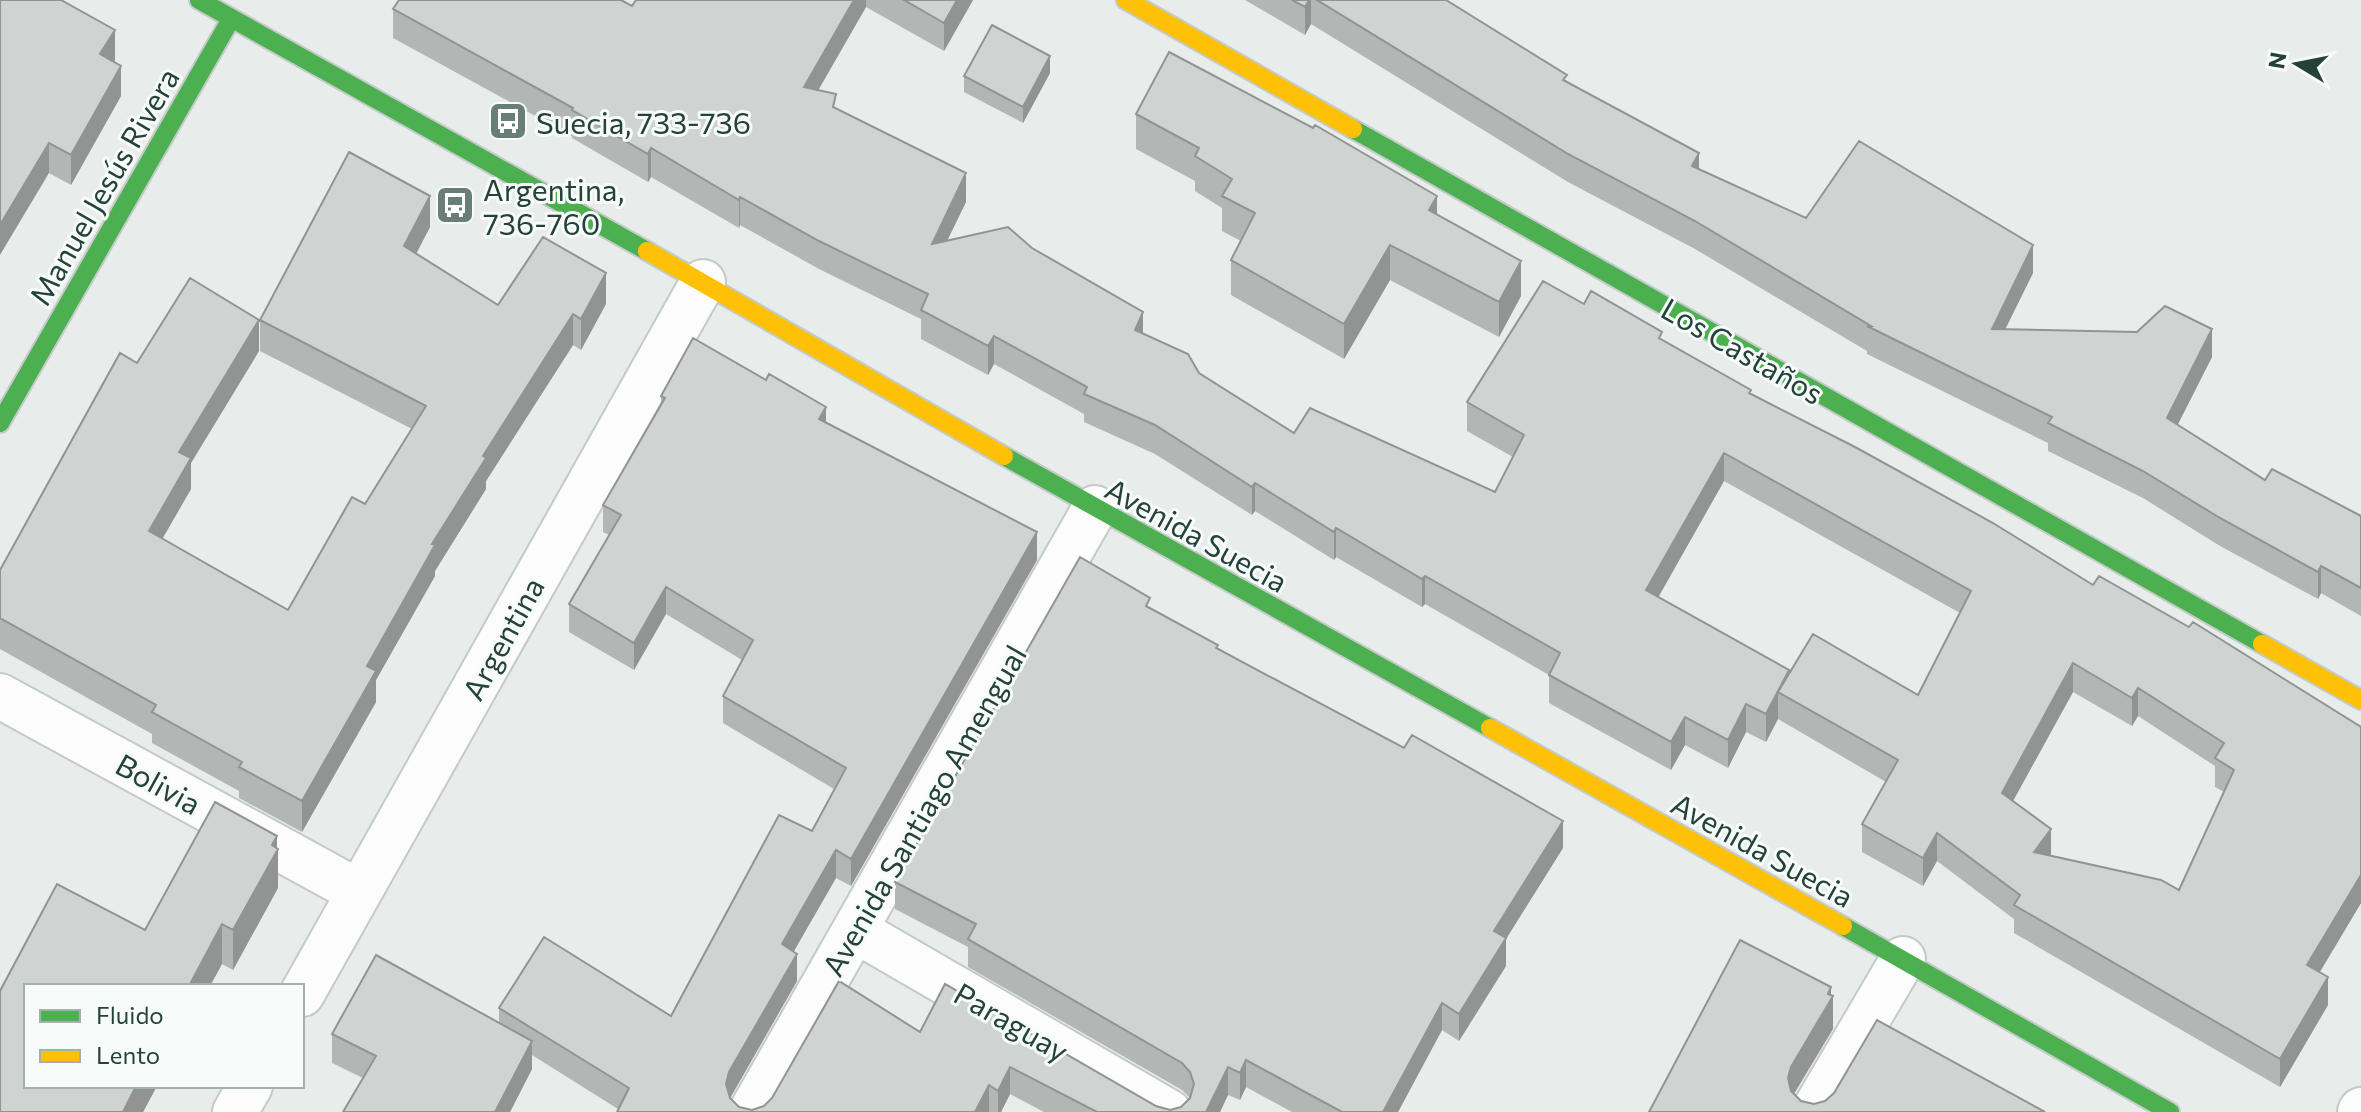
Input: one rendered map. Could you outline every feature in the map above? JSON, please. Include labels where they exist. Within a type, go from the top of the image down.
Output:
[{"type":"main road","name":"Los Castaños","points":[[1126,0],[2361,700]]},
{"type":"main road","name":"Avenida Suecia","points":[[224,6],[1095,508],[1903,959],[2170,1112]]},
{"type":"main road","name":"Manuel Jesús Rivera","points":[[3,412],[224,6]]},
{"type":"street","name":"Argentina","points":[[304,990],[703,282]]},
{"type":"street","name":"Avenida Santiago Amengual","points":[[751,1112],[1095,508]]},
{"type":"street","name":"Bolivia","points":[[0,696],[359,892]]},
{"type":"street","name":"Paraguay","points":[[855,930],[1169,1112]]},
{"type":"street","points":[[1813,1112],[1903,959]]},
{"type":"street","points":[[235,1112],[249,1088]]},
{"type":"building","points":[[0,0],[61,0],[115,30],[100,54],[121,66],[71,155],[49,143],[0,225]]},
{"type":"building","points":[[399,0],[621,0],[632,6],[636,0],[854,0],[804,87],[836,94],[833,107],[966,173],[932,244],[1008,227],[1032,248],[1143,312],[1135,330],[1188,354],[1199,373],[1294,433],[1310,408],[1495,492],[1524,435],[1467,402],[1543,281],[1584,304],[1591,291],[1662,332],[1659,338],[1751,390],[1749,393],[1993,523],[2093,585],[2099,576],[2189,627],[2193,622],[2361,727],[2361,875],[2307,965],[2328,977],[2280,1059],[2014,905],[2020,895],[1937,833],[1923,858],[1862,824],[1898,760],[1778,692],[1813,634],[1918,695],[1971,591],[1724,453],[1646,590],[1789,670],[1766,714],[1746,704],[1728,740],[1685,717],[1671,742],[1549,675],[1560,653],[1425,576],[1422,579],[1336,528],[1334,532],[1255,483],[1252,487],[1155,425],[1084,394],[1087,387],[994,336],[988,346],[921,310],[928,294],[819,241],[740,197],[739,200],[651,148],[648,154],[573,108],[393,9]],"holes":[[[2073,663],[2132,698],[2138,688],[2224,743],[2215,758],[2234,770],[2179,890],[2161,880],[2034,852],[2051,829],[2002,793]]]},
{"type":"building","points":[[904,0],[957,0],[944,23]]},
{"type":"building","points":[[1292,0],[1309,0],[1305,7]]},
{"type":"building","points":[[1317,0],[1446,0],[1567,75],[1563,80],[1699,153],[1692,166],[1806,218],[1859,141],[2033,245],[1992,329],[2137,332],[2165,306],[2212,329],[2167,418],[2265,480],[2272,469],[2361,516],[2361,588],[2321,566],[2318,572],[2143,471],[2048,423],[2052,417],[1867,326],[1871,326],[1695,221],[1568,154]]},
{"type":"building","points":[[992,25],[1050,56],[1023,107],[964,76]]},
{"type":"building","points":[[1169,52],[1313,128],[1315,125],[1437,196],[1429,210],[1521,261],[1499,302],[1390,245],[1344,324],[1231,260],[1255,213],[1222,196],[1232,179],[1195,156],[1199,148],[1136,114]]},
{"type":"building","points":[[349,152],[430,196],[404,246],[498,305],[543,237],[606,273],[581,319],[573,314],[483,456],[486,458],[432,544],[435,545],[367,666],[376,671],[302,801],[239,767],[242,762],[152,712],[156,705],[0,618],[0,570],[120,353],[137,363],[190,278],[259,320],[179,452],[191,458],[149,531],[288,610],[352,497],[365,504],[426,406],[260,320]]},
{"type":"building","points":[[693,338],[766,380],[769,374],[826,407],[819,419],[1037,532],[851,859],[836,850],[782,944],[797,954],[729,1072],[726,1084],[730,1098],[739,1107],[752,1110],[764,1106],[772,1098],[839,981],[920,1032],[945,984],[1156,1106],[1170,1110],[1181,1107],[1190,1098],[1194,1084],[1190,1072],[1182,1063],[968,939],[976,924],[895,882],[1080,557],[1150,598],[1146,606],[1218,645],[1216,648],[1404,748],[1412,735],[1563,821],[1494,931],[1506,938],[1459,1014],[1442,1003],[1383,1112],[1342,1112],[1246,1060],[1240,1073],[1228,1067],[1206,1112],[1097,1112],[1010,1067],[998,1091],[989,1085],[975,1112],[617,1112],[629,1088],[499,1008],[544,937],[671,1016],[779,815],[812,831],[846,768],[723,696],[753,640],[666,587],[634,643],[569,604],[621,515],[603,505],[665,398],[661,396]]},
{"type":"building","points":[[215,802],[277,836],[272,845],[278,849],[233,930],[222,924],[190,984],[24,984],[24,1088],[135,1088],[123,1112],[0,1112],[0,991],[57,884],[145,930]]},
{"type":"building","points":[[1740,940],[1831,987],[1828,994],[1833,996],[1791,1067],[1788,1078],[1791,1091],[1801,1101],[1814,1104],[1825,1101],[1834,1093],[1877,1020],[2045,1112],[1649,1112]]},
{"type":"building","points":[[376,955],[532,1041],[495,1112],[343,1112],[376,1056],[332,1034]]},
{"type":"traffic: fast","points":[[199,0],[647,251]]},
{"type":"traffic: fast","points":[[0,423],[231,19]]},
{"type":"traffic: fast","points":[[1353,129],[2262,644]]},
{"type":"traffic: fast","points":[[1004,456],[1490,728]]},
{"type":"traffic: fast","points":[[1843,926],[2170,1112]]},
{"type":"traffic: slow","points":[[1126,0],[1353,129]]},
{"type":"traffic: slow","points":[[647,251],[1004,456]]},
{"type":"traffic: slow","points":[[2262,644],[2361,700]]},
{"type":"traffic: slow","points":[[1490,728],[1843,926]]},
{"type":"place","name":"Suecia, 733-736","points":[[508,121]]},
{"type":"place","name":"Argentina, 736-760","points":[[455,205]]}]
